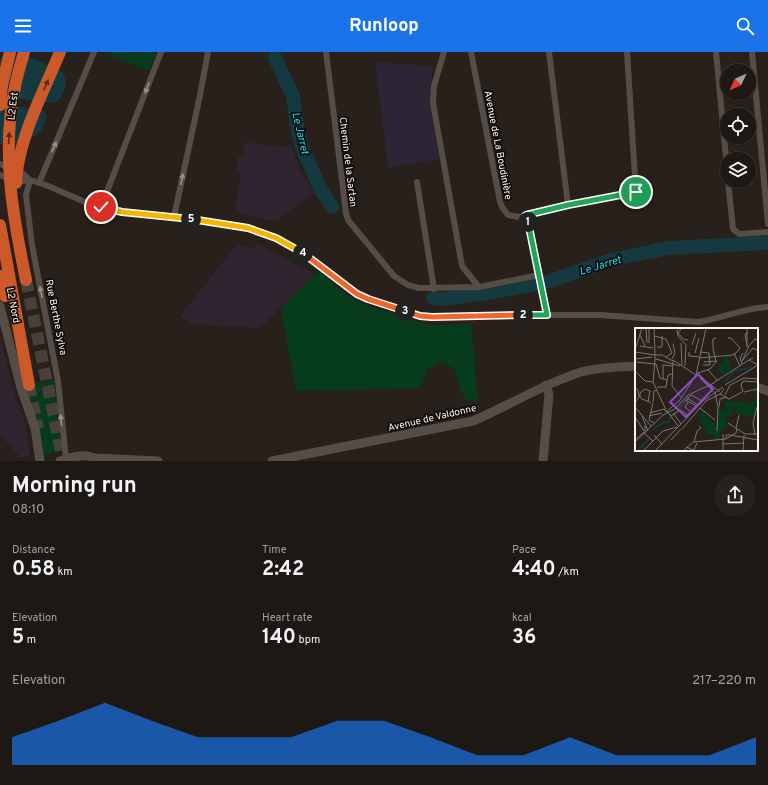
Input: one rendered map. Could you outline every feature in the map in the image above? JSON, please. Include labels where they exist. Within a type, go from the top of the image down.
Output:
[{"type":"highway","name":"L2 Est","points":[[0,105],[2,85],[10,52]]},
{"type":"highway","name":"L2 Est","points":[[16,232],[9,180],[8,149],[10,119],[15,88],[24,52]]},
{"type":"highway","points":[[16,232],[16,185],[18,162],[32,118],[60,52]]},
{"type":"highway","name":"L2 Nord","points":[[0,225],[29,385],[23,371],[0,276]]},
{"type":"highway","name":"L2 Nord","points":[[16,232],[26,280]]},
{"type":"street","points":[[39,183],[94,52]]},
{"type":"street","points":[[101,207],[161,52]]},
{"type":"street","points":[[174,217],[208,52]]},
{"type":"street","name":"Chemin de la Sartan","points":[[326,52],[348,220],[394,276],[408,285],[418,288],[434,289],[479,287],[540,278]]},
{"type":"street","points":[[444,52],[434,86],[433,103],[462,266],[479,287]]},
{"type":"street","name":"Avenue de La Boudinière","points":[[471,52],[500,202],[508,214],[513,217],[526,215]]},
{"type":"street","points":[[549,52],[568,205]]},
{"type":"street","points":[[547,315],[526,215],[636,192],[627,52]]},
{"type":"street","points":[[716,52],[725,152]]},
{"type":"street","points":[[752,52],[768,224]]},
{"type":"street","points":[[0,164],[21,172],[30,180],[101,207],[122,212],[174,217],[238,226],[276,238],[308,256],[357,294],[420,316],[600,315],[699,322],[755,308],[768,307]]},
{"type":"street","points":[[0,175],[17,182],[30,180]]},
{"type":"street","name":"Rue Berthe Sylva","points":[[30,180],[26,195],[32,245],[58,381],[64,460]]},
{"type":"street","points":[[417,182],[434,289]]},
{"type":"street","points":[[729,188],[732,229],[739,234],[768,232]]},
{"type":"street","points":[[0,306],[20,388],[35,428],[40,461]]},
{"type":"street","name":"Avenue de Valdonne","points":[[272,461],[473,421],[546,385],[582,372],[602,368],[635,366]]},
{"type":"street","points":[[543,461],[549,394],[546,385]]},
{"type":"street","points":[[758,387],[768,391]]},
{"type":"street","points":[[64,460],[86,455],[94,460],[158,461]]},
{"type":"shaded area","points":[[375,62],[433,66],[430,98],[439,159],[388,168]]},
{"type":"shaded area","points":[[245,142],[281,147],[291,146],[300,170],[314,193],[277,220],[266,220],[235,212],[241,172],[236,171],[238,157],[243,157]]},
{"type":"shaded area","points":[[238,243],[253,249],[257,243],[314,274],[260,328],[193,324],[188,322],[180,316]]},
{"type":"shaded area","points":[[0,336],[14,392],[26,427],[30,455],[21,458],[0,435]]},
{"type":"green space","points":[[104,52],[156,52],[149,71]]},
{"type":"green space","points":[[319,270],[346,295],[362,304],[413,321],[433,325],[471,324],[478,403],[467,400],[461,392],[454,368],[441,362],[428,369],[420,388],[296,391],[281,308]]},
{"type":"green space","points":[[55,380],[55,404],[62,450],[44,455],[39,427],[22,385]]},
{"type":"water","points":[[12,53],[33,58],[63,72],[66,82],[63,94],[59,100],[55,102],[39,102],[21,99],[0,92],[0,58]]},
{"type":"water","points":[[0,105],[41,109],[46,113],[45,122],[37,134],[31,138],[16,143],[0,144]]},
{"type":"waterway","name":"Le Jarret","points":[[275,58],[293,96],[298,132],[303,150],[320,188],[332,207]]},
{"type":"waterway","name":"Le Jarret","points":[[433,298],[442,299],[489,293],[550,281],[611,260],[668,248],[768,243]]},
{"type":"tunnel","points":[[26,280],[63,461]]},
{"type":"tunnel","points":[[29,385],[38,429]]},
{"type":"route","points":[[101,207],[122,212],[204,220],[253,230],[276,238],[308,256],[357,294],[420,316],[453,317],[547,315],[526,215],[636,192]]}]
